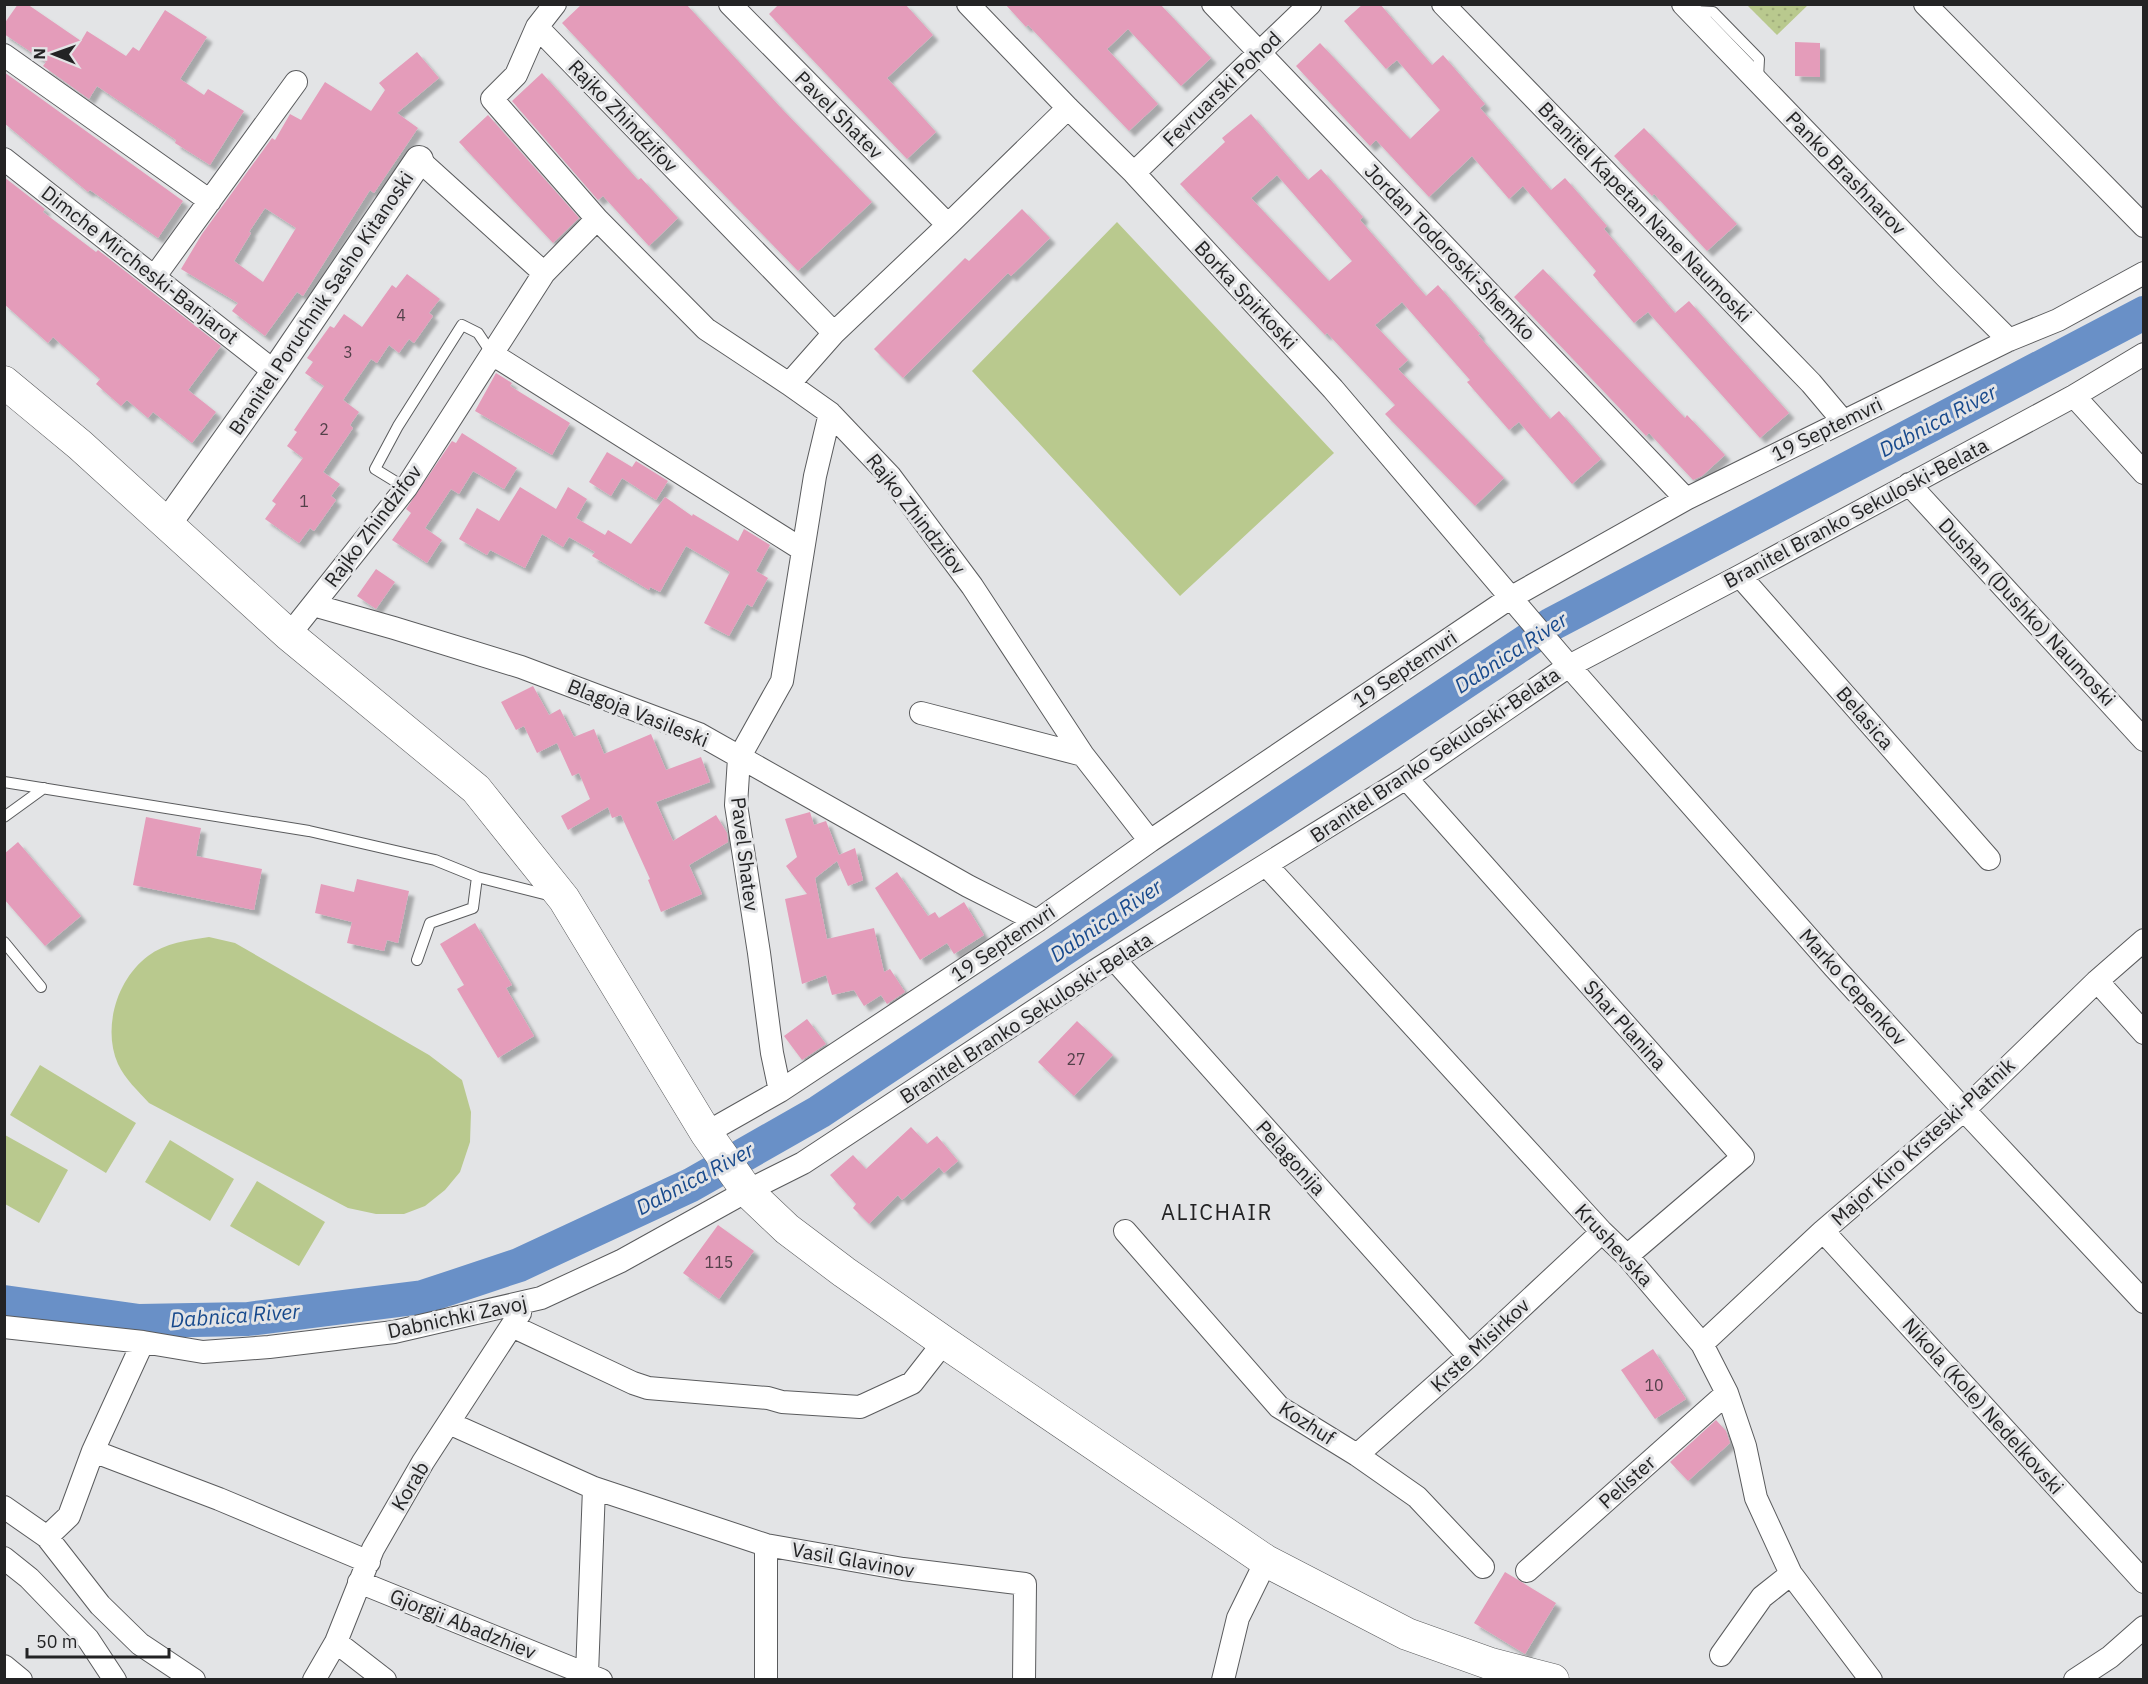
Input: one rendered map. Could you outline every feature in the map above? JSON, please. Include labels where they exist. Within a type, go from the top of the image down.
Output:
[{"type":"main road","points":[[4,382],[80,445],[289,635],[476,789],[564,900],[706,1133],[747,1191],[787,1229],[944,1342],[1266,1561],[1407,1634],[1491,1664],[1553,1680]]},
{"type":"street","points":[[537,27],[555,4]]},
{"type":"street","name":"Pavel Shatev","points":[[730,4],[948,225]]},
{"type":"street","name":"Borka Spirkoski","points":[[968,4],[1134,173],[1333,389],[1569,666]]},
{"type":"street","name":"Jordan Todoroski-Shemko","points":[[1213,4],[1686,499]]},
{"type":"street","name":"Fevruarski Pohod","points":[[1134,173],[1310,4]]},
{"type":"street","name":"Branitel Kapetan Nane Naumoski","points":[[1443,4],[1811,383],[1843,421]]},
{"type":"street","points":[[1925,4],[2144,226]]},
{"type":"street","name":"Panko Brashnarov","points":[[1686,7],[2009,340]]},
{"type":"street","name":"Rajko Zhindzifov","points":[[834,333],[537,27],[516,75],[492,99],[597,219],[705,329],[830,413],[890,476],[972,586],[1083,755],[1150,841]]},
{"type":"street","points":[[4,56],[210,201]]},
{"type":"street","points":[[155,276],[296,82]]},
{"type":"street","points":[[789,384],[834,333],[1068,108]]},
{"type":"street","name":"Dimche Mircheski-Banjarot","points":[[4,159],[275,372]]},
{"type":"street","name":"Branitel Poruchnik Sasho Kitanoski","points":[[167,524],[275,372],[419,160],[544,273]]},
{"type":"street","name":"Rajko Zhindzifov","points":[[289,635],[406,488],[544,273],[597,219]]},
{"type":"street","name":"19 Septemvri","points":[[706,1133],[780,1091],[1037,921],[1150,841],[1510,598],[1686,499],[2009,340],[2058,320],[2144,273]]},
{"type":"street","points":[[492,354],[803,550]]},
{"type":"street","name":"Branitel Branko Sekuloski-Belata","points":[[747,1191],[803,1163],[1114,959],[1406,778],[1569,666],[2074,396],[2144,354]]},
{"type":"street","points":[[2074,396],[2144,473]]},
{"type":"street","name":"Pavel Shatev","points":[[780,1091],[771,1053],[759,953],[736,806],[739,759],[782,681],[815,476],[830,413]]},
{"type":"street","name":"Dushan (Dushko) Naumoski","points":[[1910,484],[2144,740]]},
{"type":"street","name":"Belasica","points":[[1740,576],[1989,859]]},
{"type":"street","name":"Blagoja Vasileski","points":[[313,605],[521,668],[699,734],[739,759],[968,886],[1037,921]]},
{"type":"street","name":"Marko Cepenkov","points":[[1569,666],[1834,967],[2144,1302]]},
{"type":"street","points":[[921,713],[1083,755]]},
{"type":"street","name":"Shar Planina","points":[[1406,778],[1743,1157],[1626,1256]]},
{"type":"street","name":"Krushevska","points":[[1267,866],[1626,1256],[1702,1344],[1727,1393],[1745,1446],[1756,1498],[1791,1574],[1871,1680]]},
{"type":"street","name":"Major Kiro Krsteski-Platnik","points":[[1702,1344],[1823,1231],[1964,1110],[2097,981],[2144,940]]},
{"type":"street","name":"Pelagonija","points":[[1114,959],[1469,1356]]},
{"type":"street","points":[[2097,981],[2144,1033]]},
{"type":"street","name":"Dabnichki Zavoj","points":[[4,1327],[142,1342],[203,1352],[269,1347],[394,1332],[541,1299],[621,1261],[747,1191]]},
{"type":"street","name":"Kozhuf","points":[[1125,1231],[1279,1407],[1357,1455],[1418,1497],[1483,1568]]},
{"type":"street","name":"Nikola (Kole) Nedelkovski","points":[[1823,1231],[2144,1582]]},
{"type":"street","name":"Krste Misirkov","points":[[1357,1455],[1469,1356],[1602,1232]]},
{"type":"street","name":"Korab","points":[[314,1680],[336,1642],[373,1549],[525,1303]]},
{"type":"street","points":[[512,1326],[648,1388],[768,1398],[782,1402],[860,1407],[912,1383],[944,1342]]},
{"type":"street","points":[[46,1537],[69,1516],[93,1451],[142,1342]]},
{"type":"street","name":"Pelister","points":[[1527,1571],[1727,1393]]},
{"type":"street","name":"Vasil Glavinov","points":[[449,1423],[594,1488],[766,1545],[903,1569],[1025,1584],[1024,1680]]},
{"type":"street","points":[[93,1451],[219,1499],[369,1562]]},
{"type":"street","points":[[594,1488],[594,1677]]},
{"type":"street","points":[[4,1507],[46,1537],[100,1605],[140,1644],[194,1680]]},
{"type":"street","points":[[766,1545],[766,1680]]},
{"type":"street","points":[[4,1558],[29,1578],[88,1639],[115,1680]]},
{"type":"street","points":[[1222,1680],[1239,1618],[1266,1561]]},
{"type":"street","points":[[1721,1655],[1762,1597],[1791,1574]]},
{"type":"street","name":"Gjorgji Abadzhiev","points":[[359,1582],[594,1677]]},
{"type":"street","points":[[2075,1680],[2110,1657],[2144,1627]]},
{"type":"street","points":[[336,1642],[385,1680]]},
{"type":"street","points":[[4,1666],[21,1680]]},
{"type":"lane","points":[[406,488],[375,469],[398,426],[462,325],[478,333],[492,354]]},
{"type":"lane","points":[[4,782],[309,831],[435,860],[477,877],[564,900]]},
{"type":"lane","points":[[4,816],[44,788]]},
{"type":"lane","points":[[417,960],[430,923],[472,908],[477,877]]},
{"type":"lane","points":[[4,942],[41,987]]},
{"type":"green space","points":[[1747,5],[1808,5],[1777,35]]},
{"type":"green space","points":[[1117,222],[1334,453],[1180,596],[972,371]]},
{"type":"green space","points":[[209,937],[235,943],[429,1055],[462,1080],[471,1112],[470,1142],[460,1172],[445,1190],[425,1206],[404,1214],[376,1214],[348,1208],[149,1103],[140,1094],[121,1069],[113,1050],[112,1020],[121,991],[137,966],[148,956],[177,943]]},
{"type":"green space","points":[[40,1065],[136,1123],[106,1173],[10,1115]]},
{"type":"green space","points":[[5,1135],[68,1170],[39,1223],[5,1204]]},
{"type":"green space","points":[[170,1140],[234,1179],[210,1221],[145,1182]]},
{"type":"green space","points":[[257,1181],[325,1222],[299,1266],[230,1226]]},
{"type":"building","points":[[18,4],[27,4],[81,41],[87,31],[126,56],[133,47],[139,51],[165,10],[207,37],[180,79],[204,95],[208,89],[244,111],[210,165],[175,143],[176,140],[97,86],[89,99],[43,66],[46,62],[4,34],[4,24]]},
{"type":"building","points":[[582,4],[686,4],[782,109],[872,202],[798,271],[562,23]]},
{"type":"building","points":[[779,4],[905,4],[933,35],[887,78],[936,132],[907,159],[769,14]]},
{"type":"building","points":[[1005,4],[1160,4],[1211,58],[1181,86],[1128,29],[1107,49],[1158,104],[1129,131]]},
{"type":"building","points":[[1363,4],[1380,4],[1432,65],[1443,55],[1485,104],[1480,108],[1551,190],[1565,178],[1607,226],[1604,229],[1675,313],[1689,301],[1789,413],[1760,438],[1648,312],[1634,323],[1593,275],[1596,271],[1523,186],[1509,199],[1472,156],[1429,197],[1376,140],[1370,146],[1296,66],[1320,43],[1410,139],[1440,110],[1397,60],[1386,69],[1344,21]]},
{"type":"building","points":[[1795,42],[1820,43],[1820,77],[1795,76]]},
{"type":"building","points":[[417,52],[439,78],[397,113],[418,128],[374,193],[370,190],[303,296],[297,292],[265,336],[232,311],[238,303],[181,269],[202,234],[272,138],[275,140],[290,114],[301,120],[325,82],[371,111],[385,90],[379,83]],"holes":[[[265,208],[296,228],[263,282],[234,261]]]},
{"type":"building","points":[[4,72],[183,201],[158,238],[90,190],[88,192],[4,123]]},
{"type":"building","points":[[542,73],[638,180],[641,178],[678,218],[649,246],[603,196],[598,200],[512,101]]},
{"type":"building","points":[[1251,114],[1308,180],[1321,169],[1363,217],[1360,220],[1426,296],[1438,285],[1550,419],[1559,411],[1601,459],[1572,484],[1519,422],[1509,430],[1467,382],[1470,380],[1402,302],[1375,325],[1408,360],[1398,369],[1504,478],[1475,506],[1385,414],[1395,405],[1180,184],[1225,142],[1222,138]],"holes":[[[1277,175],[1352,261],[1329,281],[1251,198]]]},
{"type":"building","points":[[488,115],[579,218],[553,243],[459,142]]},
{"type":"building","points":[[1644,128],[1737,224],[1707,251],[1654,194],[1652,196],[1614,156]]},
{"type":"building","points":[[4,177],[45,209],[43,212],[96,252],[98,250],[221,346],[188,390],[216,412],[192,443],[153,412],[148,418],[127,400],[121,406],[96,384],[100,379],[53,337],[48,343],[4,304]]},
{"type":"building","points":[[1022,209],[1050,238],[1011,276],[1008,273],[903,378],[874,349],[965,258],[969,261]]},
{"type":"building","points":[[1543,269],[1685,418],[1687,415],[1725,455],[1702,476],[1693,480],[1649,433],[1646,436],[1514,297]]},
{"type":"building","points":[[407,274],[440,299],[429,313],[433,316],[414,343],[409,339],[399,353],[389,345],[377,363],[371,359],[343,400],[359,412],[350,425],[353,428],[323,472],[340,484],[331,496],[336,500],[314,531],[310,528],[299,543],[265,519],[276,504],[272,501],[303,458],[287,446],[297,432],[294,430],[324,386],[305,373],[313,362],[307,358],[330,326],[334,328],[344,314],[362,327],[392,285],[396,288]]},
{"type":"building","points":[[496,373],[512,383],[510,386],[570,423],[552,455],[475,411]]},
{"type":"building","points":[[462,433],[517,468],[504,489],[473,471],[459,494],[451,489],[425,528],[442,540],[427,563],[392,540],[411,513],[406,509],[452,441],[456,443]]},
{"type":"building","points":[[607,452],[632,467],[636,461],[668,481],[656,500],[622,478],[611,496],[589,482]]},
{"type":"building","points":[[520,487],[556,509],[568,487],[587,499],[576,518],[605,535],[608,530],[631,544],[665,497],[692,516],[693,514],[738,541],[744,529],[770,545],[756,571],[768,578],[752,607],[747,604],[729,636],[704,623],[730,572],[686,546],[660,592],[650,587],[649,590],[592,556],[595,552],[569,537],[563,547],[542,534],[525,568],[490,550],[487,555],[459,539],[477,508],[499,521]]},
{"type":"building","points":[[376,569],[395,582],[376,609],[357,596]]},
{"type":"building","points":[[533,686],[549,715],[560,709],[574,737],[594,729],[604,754],[651,734],[666,770],[701,757],[710,782],[656,802],[673,841],[716,815],[727,833],[728,842],[689,865],[702,894],[661,912],[648,880],[650,879],[621,815],[612,818],[608,807],[568,830],[561,816],[590,799],[579,773],[572,776],[557,743],[537,753],[524,726],[516,730],[501,702]]},
{"type":"building","points":[[810,812],[814,825],[826,821],[839,855],[855,848],[863,880],[848,886],[837,861],[815,878],[827,939],[874,928],[884,972],[890,969],[905,992],[887,1004],[881,995],[864,1006],[854,990],[832,995],[826,975],[802,984],[785,899],[807,894],[786,866],[797,857],[785,819]]},
{"type":"building","points":[[146,817],[201,828],[196,856],[262,869],[254,910],[133,885]]},
{"type":"building","points":[[18,842],[81,916],[45,946],[4,899],[4,854]]},
{"type":"building","points":[[897,872],[928,916],[935,912],[939,918],[964,902],[984,935],[954,954],[947,943],[920,960],[875,888]]},
{"type":"building","points":[[357,879],[409,891],[398,943],[387,940],[384,951],[347,943],[352,922],[315,913],[321,884],[354,892]]},
{"type":"building","points":[[475,923],[512,985],[506,988],[534,1036],[498,1058],[457,989],[464,985],[440,944]]},
{"type":"building","points":[[807,1019],[826,1044],[802,1060],[784,1036]]},
{"type":"building","points":[[1077,1021],[1113,1055],[1074,1096],[1038,1062]]},
{"type":"building","points":[[911,1127],[927,1144],[937,1136],[958,1161],[944,1173],[939,1167],[902,1200],[898,1195],[869,1224],[853,1208],[856,1204],[830,1175],[853,1155],[866,1169]]},
{"type":"building","points":[[718,1225],[754,1251],[719,1299],[683,1273]]},
{"type":"building","points":[[1653,1349],[1686,1399],[1655,1419],[1621,1370]]},
{"type":"building","points":[[1716,1420],[1726,1431],[1730,1443],[1688,1481],[1670,1462]]},
{"type":"building","points":[[1505,1572],[1556,1603],[1525,1654],[1474,1623]]},
{"type":"waterway","name":"Dabnica River","points":[[4,1302],[139,1321],[248,1319],[423,1297],[519,1265],[691,1185],[819,1112],[1552,624],[2144,313]]},
{"type":"district","name":"ALICHAIR","points":[[1217,1212]]}]
